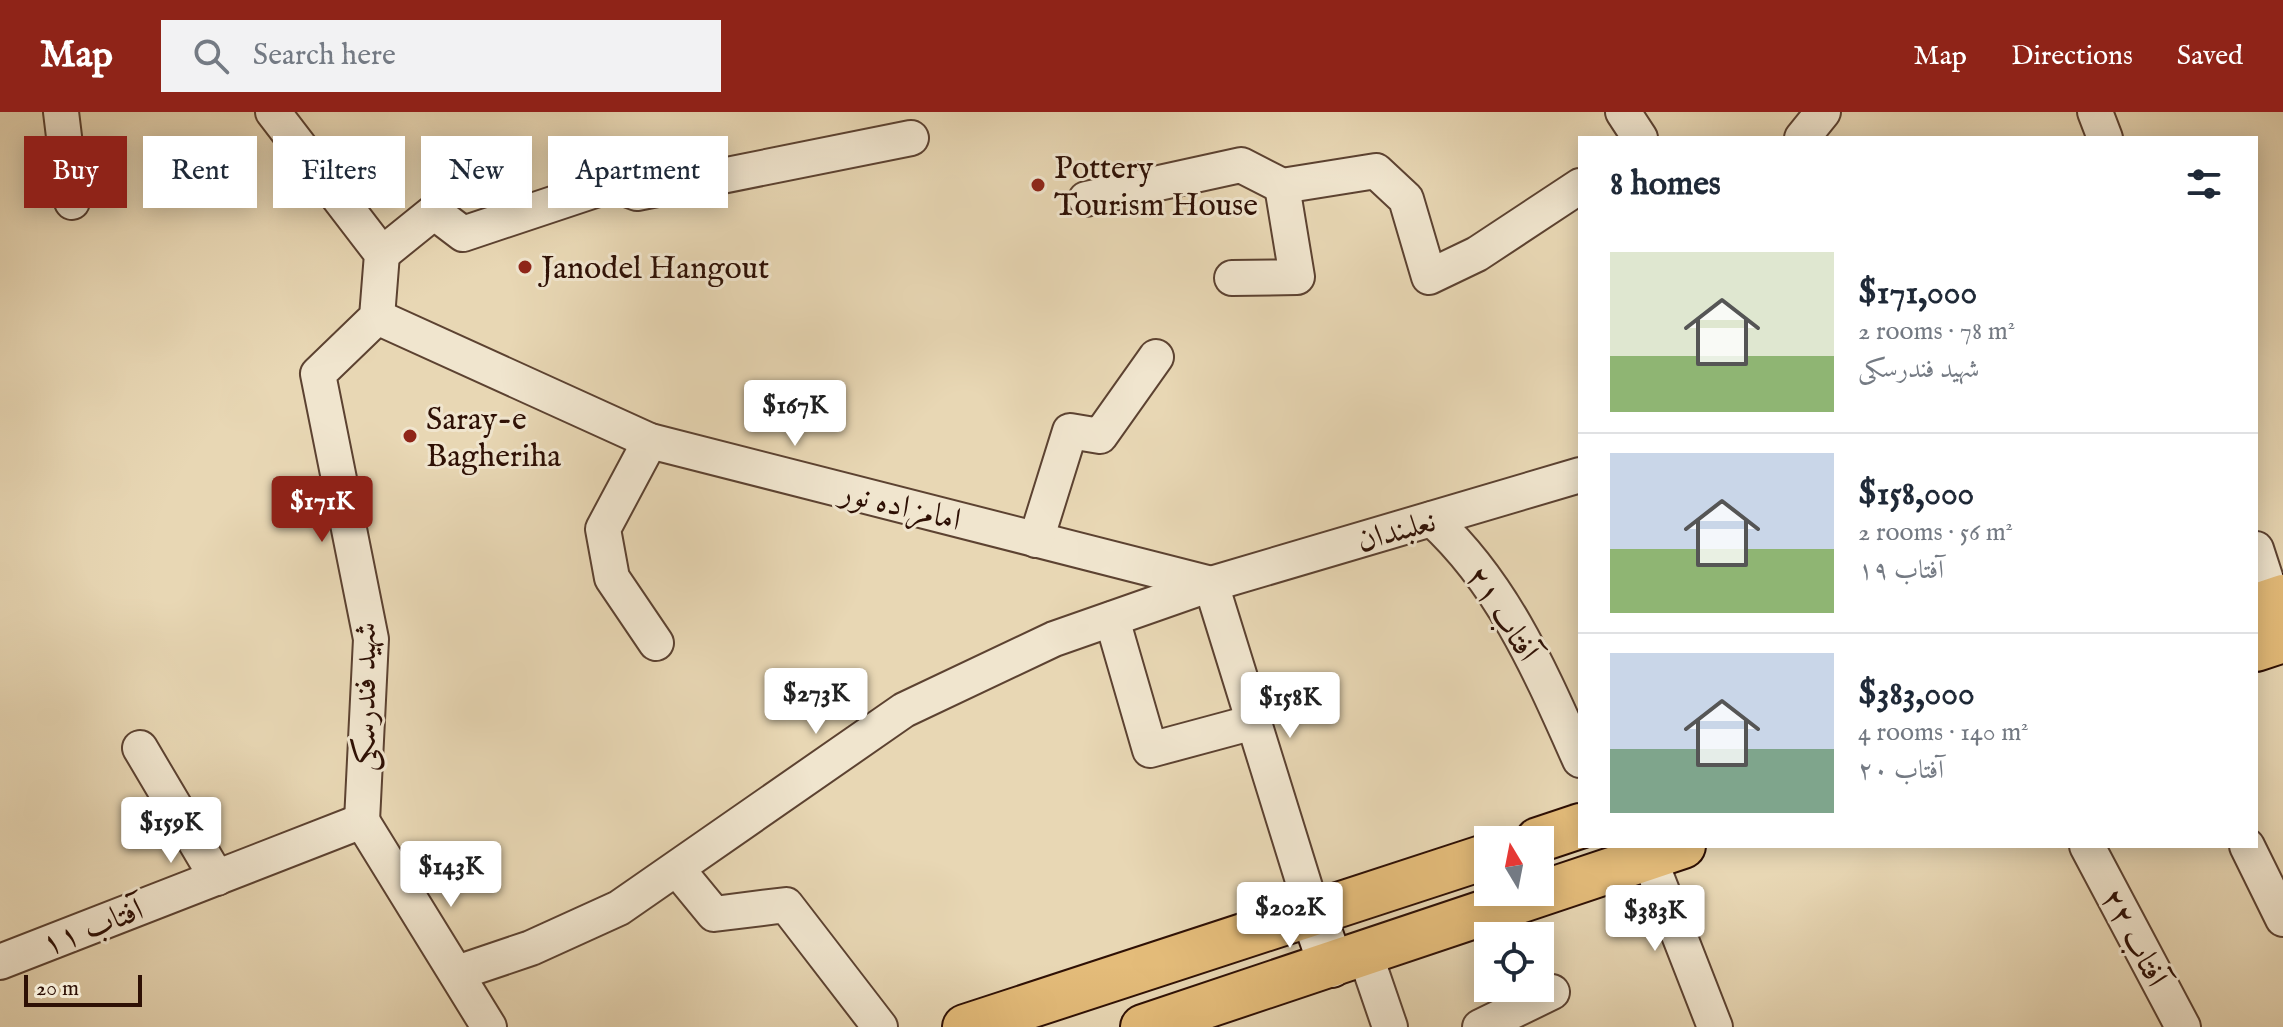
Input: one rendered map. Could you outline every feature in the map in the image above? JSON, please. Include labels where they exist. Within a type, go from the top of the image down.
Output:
[{"type":"main road","points":[[2258,645],[2274,611]]},
{"type":"main road","points":[[1554,835],[1578,827]]},
{"type":"main road","points":[[1143,1027],[1666,852]]},
{"type":"main road","points":[[965,1027],[1474,861]]},
{"type":"main road","points":[[1313,913],[1348,960]]},
{"type":"street","points":[[61,112],[64,136]]},
{"type":"street","points":[[273,112],[382,254],[377,317]]},
{"type":"street","points":[[1623,112],[1639,136]]},
{"type":"street","points":[[1804,136],[1823,112]]},
{"type":"street","points":[[2095,112],[2104,136]]},
{"type":"street","points":[[382,254],[434,212],[463,234],[613,184],[637,193],[911,138]]},
{"type":"street","points":[[1086,199],[1241,165],[1282,186],[1376,171],[1406,199],[1429,277],[1477,254],[1578,187]]},
{"type":"street","points":[[1232,278],[1297,277],[1282,186]]},
{"type":"street","name":"امامزاده نور","points":[[377,317],[650,441],[1211,584]]},
{"type":"street","name":"شهید فندرسکی","points":[[362,821],[371,639],[318,374],[377,317]]},
{"type":"street","points":[[1036,540],[1070,431],[1100,436],[1156,357]]},
{"type":"street","points":[[650,441],[603,529],[612,578],[656,643]]},
{"type":"street","name":"نعلبندان","points":[[457,973],[531,948],[619,908],[904,710],[1054,639],[1211,584],[1578,476]]},
{"type":"street","name":"آفتاب ۲۱","points":[[1432,519],[1459,544],[1516,625],[1534,655],[1578,755]]},
{"type":"street","points":[[2258,556],[2274,611]]},
{"type":"street","points":[[1211,584],[1313,913]]},
{"type":"street","points":[[1112,619],[1150,750],[1254,722]]},
{"type":"street","points":[[140,748],[217,878]]},
{"type":"street","points":[[362,821],[489,1027]]},
{"type":"street","name":"آفتاب ۱۱","points":[[0,962],[362,821]]},
{"type":"street","name":"آفتاب ۲۲","points":[[2088,848],[2183,1027]]},
{"type":"street","points":[[2248,848],[2283,919]]},
{"type":"street","points":[[1666,852],[1715,1027]]},
{"type":"street","points":[[677,869],[714,914],[786,905],[880,1027]]},
{"type":"street","points":[[1348,960],[1390,1027]]},
{"type":"street","points":[[1480,1027],[1531,1002]]},
{"type":"place","name":"Pottery Tourism House","points":[[1038,185]]},
{"type":"place","name":"Janodel Hangout","points":[[525,267]]},
{"type":"place","name":"Saray-e Bagheriha","points":[[410,436]]}]
